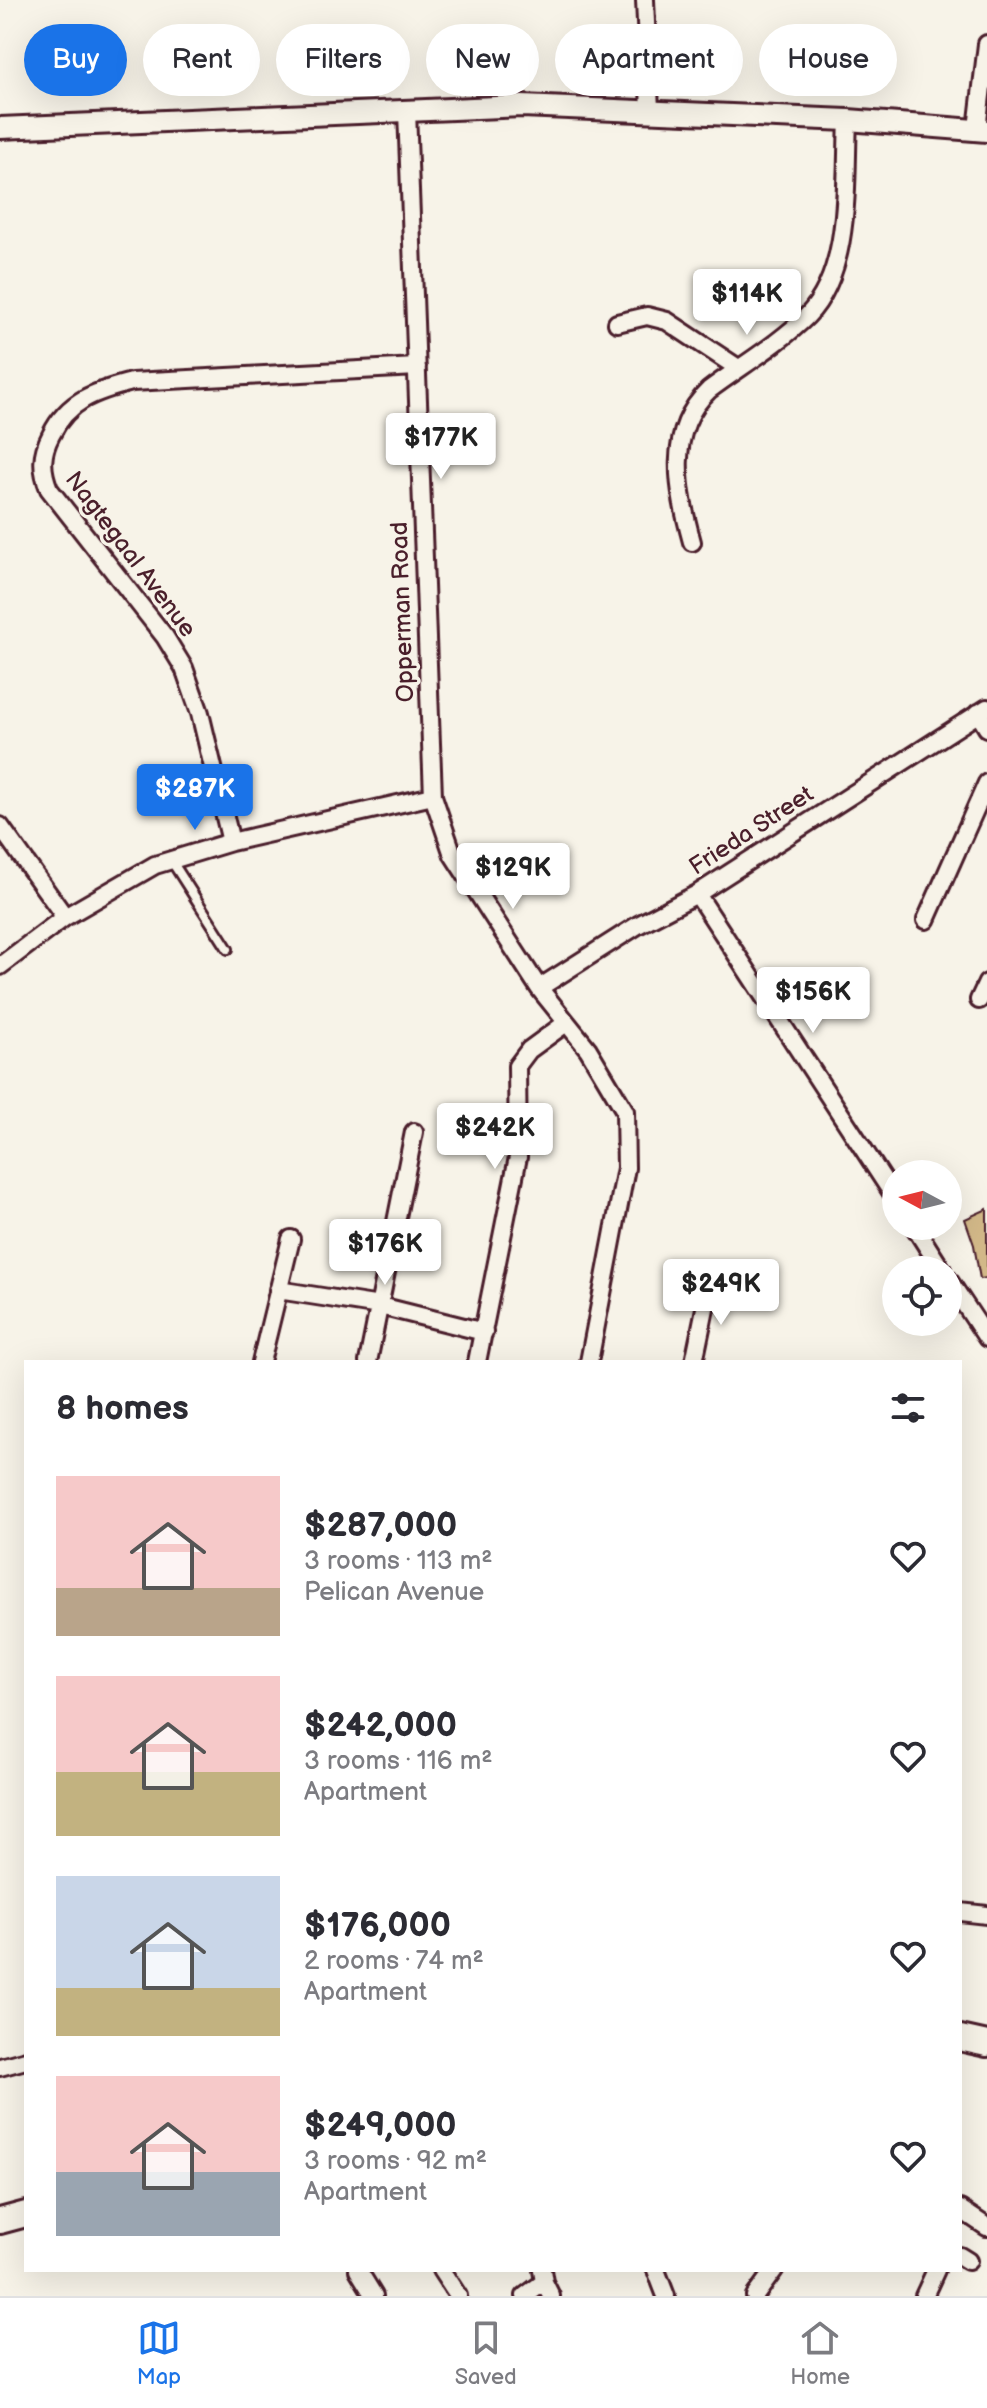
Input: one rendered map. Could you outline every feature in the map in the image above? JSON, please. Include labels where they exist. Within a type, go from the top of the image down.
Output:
[{"type":"main road","points":[[962,2038],[987,2044]]},
{"type":"main road","points":[[0,2221],[24,2215]]},
{"type":"street","points":[[645,0],[650,110]]},
{"type":"street","points":[[0,128],[522,106],[848,120],[982,130],[987,44]]},
{"type":"street","name":"Opperman Road","points":[[407,111],[433,796],[453,855],[539,988],[588,1049],[625,1111],[626,1168],[589,1360]]},
{"type":"street","points":[[692,542],[679,488],[682,436],[698,401],[807,316],[825,291],[842,234],[848,120]]},
{"type":"street","points":[[617,323],[647,316],[667,321],[738,368]]},
{"type":"street","name":"Nagtegaal Avenue","points":[[231,842],[200,713],[184,668],[165,637],[49,489],[42,464],[45,446],[59,420],[75,403],[97,392],[132,382],[417,367]]},
{"type":"street","name":"Frieda Street","points":[[539,988],[984,717]]},
{"type":"street","points":[[926,920],[987,783]]},
{"type":"street","points":[[0,966],[65,917],[155,865],[231,842],[433,796]]},
{"type":"street","points":[[0,826],[65,917]]},
{"type":"street","points":[[697,894],[882,1178]]},
{"type":"street","points":[[979,1000],[987,983]]},
{"type":"street","points":[[477,1360],[518,1157],[517,1066],[529,1050],[566,1023]]},
{"type":"street","points":[[368,1360],[414,1132]]},
{"type":"street","points":[[261,1360],[291,1239]]},
{"type":"street","points":[[694,1360],[710,1284]]},
{"type":"street","points":[[278,1290],[380,1306],[484,1332]]},
{"type":"street","points":[[962,1300],[987,1338]]},
{"type":"street","points":[[971,1314],[987,1304]]},
{"type":"street","points":[[962,1912],[987,1915]]},
{"type":"street","points":[[0,2067],[24,2061]]},
{"type":"street","points":[[962,2210],[987,2227]]},
{"type":"street","points":[[359,2272],[374,2296]]},
{"type":"street","points":[[442,2272],[458,2296]]},
{"type":"street","points":[[657,2272],[666,2296]]},
{"type":"street","points":[[755,2296],[773,2272]]},
{"type":"street","points":[[924,2296],[935,2272]]},
{"type":"street","points":[[525,2296],[546,2283]]},
{"type":"lane","points":[[171,860],[228,949]]},
{"type":"building","points":[[987,1209],[987,1278],[980,1279],[974,1245],[965,1219]]}]
